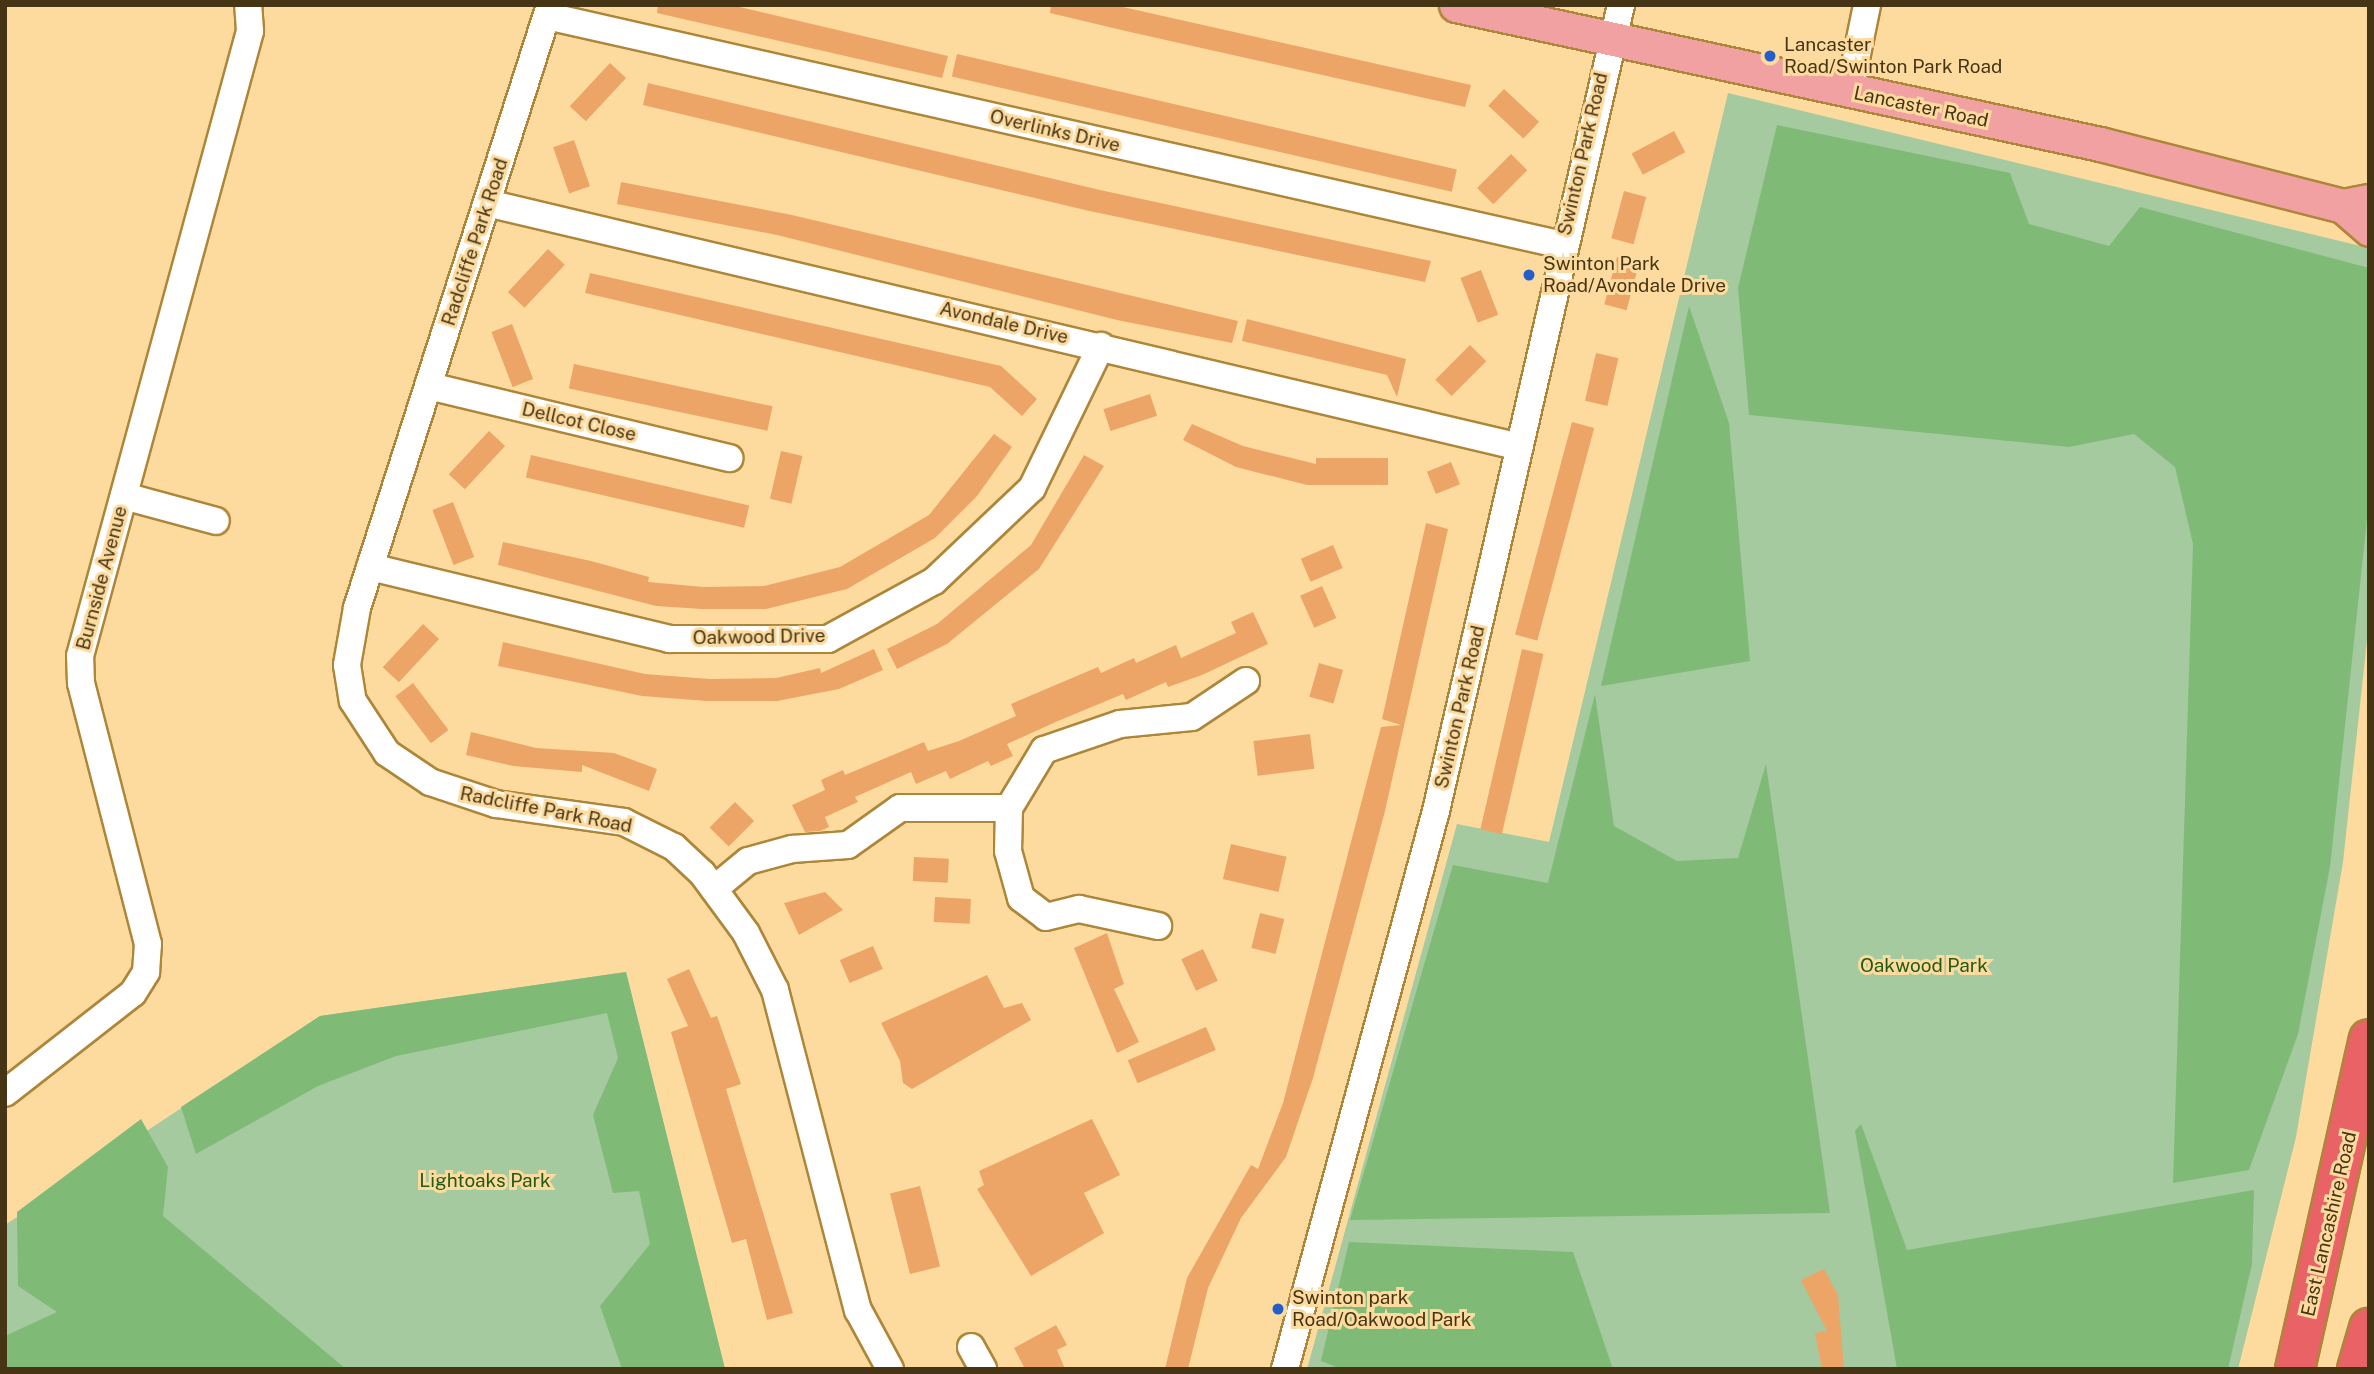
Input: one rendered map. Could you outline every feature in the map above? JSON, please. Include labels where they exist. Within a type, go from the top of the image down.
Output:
[{"type":"highway","name":"East Lancashire Road","points":[[2295,1369],[2369,1039]]},
{"type":"main road","name":"Lancaster Road","points":[[1456,5],[1849,93],[2100,144],[2363,208]]},
{"type":"street","name":"Burnside Avenue","points":[[5,1093],[133,993],[149,958],[80,670],[124,496],[250,32],[248,5]]},
{"type":"street","name":"Swinton Park Road","points":[[1285,1369],[1436,811],[1520,447],[1562,245],[1610,39],[1621,5]]},
{"type":"street","points":[[1849,93],[1867,5]]},
{"type":"street","name":"Radcliffe Park Road","points":[[548,11],[370,567],[347,665],[361,720],[387,753],[430,782],[474,799],[641,828],[674,847],[714,889],[775,990],[858,1310],[890,1369]]},
{"type":"street","name":"Overlinks Drive","points":[[548,11],[1562,245]]},
{"type":"street","name":"Avondale Drive","points":[[487,203],[1520,447]]},
{"type":"street","name":"Oakwood Drive","points":[[370,567],[668,639],[828,639],[934,581],[1032,488],[1101,346]]},
{"type":"street","name":"Dellcot Close","points":[[429,386],[729,458]]},
{"type":"street","points":[[124,496],[216,521]]},
{"type":"street","points":[[1158,926],[1079,909],[1046,917],[1021,898],[1008,851],[1009,808],[1044,750],[1120,724],[1192,717],[1246,681]]},
{"type":"street","points":[[714,889],[748,861],[792,849],[848,845],[900,808],[1009,808]]},
{"type":"green space","name":"Oakwood Park","points":[[1728,93],[2369,248],[2369,622],[2343,862],[2296,1137],[2238,1369],[1307,1369],[1457,824],[1549,842]]},
{"type":"green space","points":[[1777,125],[2010,173],[2029,224],[2109,246],[2140,207],[2369,268],[2369,500],[2330,867],[2298,1034],[2249,1170],[2173,1183],[2193,544],[2175,467],[2134,434],[2069,447],[1749,415],[1738,288]]},
{"type":"green space","points":[[1689,306],[1729,423],[1750,661],[1601,686]]},
{"type":"green space","points":[[1595,694],[1614,826],[1677,861],[1738,858],[1766,764],[1830,1213],[1350,1220],[1453,865],[1548,883]]},
{"type":"green space","name":"Lightoaks Park","points":[[626,972],[725,1369],[5,1369],[5,1225],[320,1016]]},
{"type":"green space","points":[[626,972],[725,1369],[622,1369],[600,1306],[650,1244],[639,1191],[613,1193],[593,1115],[618,1058],[607,1013],[396,1056],[318,1086],[196,1154],[181,1107],[320,1016]]},
{"type":"green space","points":[[141,1119],[168,1167],[163,1216],[346,1369],[5,1369],[5,1336],[57,1312],[18,1286],[17,1212]]},
{"type":"green space","points":[[1861,1124],[1907,1250],[2254,1190],[2252,1264],[2228,1369],[1897,1369],[1855,1131]]},
{"type":"green space","points":[[1349,1242],[1573,1252],[1613,1369],[1341,1369],[1321,1361]]},
{"type":"building","points":[[658,5],[731,5],[948,56],[942,78],[657,13]]},
{"type":"building","points":[[1051,5],[1114,5],[1471,85],[1465,107],[1050,13]]},
{"type":"building","points":[[957,54],[1457,169],[1452,192],[952,76]]},
{"type":"building","points":[[610,63],[626,78],[586,121],[570,106]]},
{"type":"building","points":[[648,83],[1100,190],[1431,261],[1425,282],[1085,210],[643,105]]},
{"type":"building","points":[[1504,89],[1539,122],[1523,139],[1488,106]]},
{"type":"building","points":[[1674,131],[1685,152],[1643,175],[1632,154]]},
{"type":"building","points":[[574,140],[590,186],[569,193],[553,147]]},
{"type":"building","points":[[1511,154],[1527,170],[1493,204],[1477,188]]},
{"type":"building","points":[[621,182],[792,215],[1238,321],[1232,343],[1117,320],[777,235],[617,204]]},
{"type":"building","points":[[1624,191],[1646,197],[1634,244],[1611,238]]},
{"type":"building","points":[[548,249],[565,265],[525,308],[508,292]]},
{"type":"building","points":[[1617,257],[1639,263],[1627,310],[1604,304]]},
{"type":"building","points":[[1481,270],[1498,315],[1478,323],[1460,278]]},
{"type":"building","points":[[590,273],[1001,366],[1037,399],[1022,416],[990,387],[585,293]]},
{"type":"building","points":[[1247,319],[1406,359],[1397,397],[1387,375],[1242,341]]},
{"type":"building","points":[[512,324],[533,379],[513,387],[491,332]]},
{"type":"building","points":[[1470,345],[1486,361],[1452,396],[1435,380]]},
{"type":"building","points":[[1596,353],[1618,358],[1607,406],[1585,401]]},
{"type":"building","points":[[574,364],[773,406],[767,431],[569,388]]},
{"type":"building","points":[[1150,394],[1157,416],[1111,431],[1103,409]]},
{"type":"building","points":[[1572,422],[1594,428],[1537,640],[1515,635]]},
{"type":"building","points":[[1192,424],[1243,446],[1316,464],[1316,458],[1388,458],[1388,485],[1307,485],[1236,467],[1183,440]]},
{"type":"building","points":[[489,431],[505,446],[465,489],[449,474]]},
{"type":"building","points":[[994,434],[1012,447],[977,496],[935,538],[847,589],[766,609],[656,606],[498,565],[503,542],[649,577],[648,582],[704,587],[764,586],[840,567],[929,515]]},
{"type":"building","points":[[781,451],[802,456],[791,504],[770,499]]},
{"type":"building","points":[[531,455],[749,505],[744,528],[526,477]]},
{"type":"building","points":[[1084,455],[1104,466],[1039,569],[947,644],[897,669],[887,649],[937,624],[1031,545]]},
{"type":"building","points":[[1451,462],[1460,484],[1436,494],[1427,472]]},
{"type":"building","points":[[453,502],[474,557],[454,565],[432,510]]},
{"type":"building","points":[[1426,523],[1448,529],[1385,811],[1313,1078],[1286,1157],[1241,1218],[1208,1288],[1188,1369],[1165,1369],[1187,1278],[1251,1165],[1258,1169],[1283,1103],[1381,727],[1401,725],[1382,719]]},
{"type":"building","points":[[1333,545],[1343,568],[1311,582],[1301,559]]},
{"type":"building","points":[[1322,586],[1336,618],[1314,628],[1300,596]]},
{"type":"building","points":[[1253,612],[1268,644],[1202,675],[1168,687],[1166,682],[1126,700],[1123,694],[1058,721],[1007,744],[1013,756],[991,766],[988,761],[950,779],[946,771],[916,784],[911,772],[855,797],[858,802],[825,817],[829,827],[820,831],[805,832],[792,805],[825,790],[821,780],[843,770],[845,775],[924,742],[928,751],[959,741],[1016,716],[1011,704],[1098,667],[1101,673],[1134,658],[1136,663],[1176,645],[1181,658],[1236,633],[1231,622]]},
{"type":"building","points":[[423,624],[439,639],[399,682],[383,667]]},
{"type":"building","points":[[503,642],[645,674],[710,679],[776,678],[820,668],[821,673],[874,649],[883,670],[839,689],[777,701],[707,701],[642,696],[498,666]]},
{"type":"building","points":[[1522,649],[1543,654],[1502,834],[1480,829]]},
{"type":"building","points":[[1319,663],[1343,670],[1333,704],[1309,697]]},
{"type":"building","points":[[413,683],[449,730],[431,743],[395,696]]},
{"type":"building","points":[[471,732],[536,748],[614,753],[657,769],[649,791],[582,765],[582,772],[513,766],[466,755]]},
{"type":"building","points":[[1310,734],[1314,769],[1258,776],[1253,741]]},
{"type":"building","points":[[735,802],[754,821],[729,847],[710,827]]},
{"type":"building","points":[[1231,844],[1287,857],[1278,892],[1223,879]]},
{"type":"building","points":[[914,857],[949,859],[948,883],[913,881]]},
{"type":"building","points":[[825,892],[843,910],[799,935],[784,903]]},
{"type":"building","points":[[935,897],[971,899],[970,924],[934,922]]},
{"type":"building","points":[[1260,913],[1284,919],[1276,954],[1251,948]]},
{"type":"building","points":[[1107,933],[1124,984],[1114,989],[1139,1042],[1117,1053],[1074,948]]},
{"type":"building","points":[[873,946],[883,969],[850,983],[840,960]]},
{"type":"building","points":[[1203,949],[1218,981],[1196,991],[1181,959]]},
{"type":"building","points":[[689,969],[711,1018],[717,1016],[741,1084],[726,1089],[793,1313],[767,1320],[746,1239],[732,1243],[671,1032],[688,1026],[667,979]]},
{"type":"building","points":[[987,975],[1004,1008],[1022,1003],[1031,1020],[912,1089],[903,1083],[900,1061],[881,1023]]},
{"type":"building","points":[[1206,1027],[1216,1050],[1138,1083],[1128,1060]]},
{"type":"building","points":[[1092,1119],[1120,1175],[1084,1193],[1104,1233],[1031,1276],[977,1189],[984,1185],[979,1171]]},
{"type":"building","points":[[920,1186],[940,1267],[910,1274],[890,1193]]},
{"type":"building","points":[[1824,1269],[1838,1295],[1844,1369],[1822,1369],[1815,1333],[1827,1331],[1801,1280]]},
{"type":"building","points":[[1056,1325],[1067,1345],[1057,1350],[1065,1369],[1025,1369],[1014,1348]]},
{"type":"place","name":"Lancaster Road/Swinton Park Road","points":[[1770,56]]},
{"type":"place","name":"Swinton Park Road/Avondale Drive","points":[[1529,275]]},
{"type":"place","name":"Swinton park Road/Oakwood Park","points":[[1278,1309]]}]
